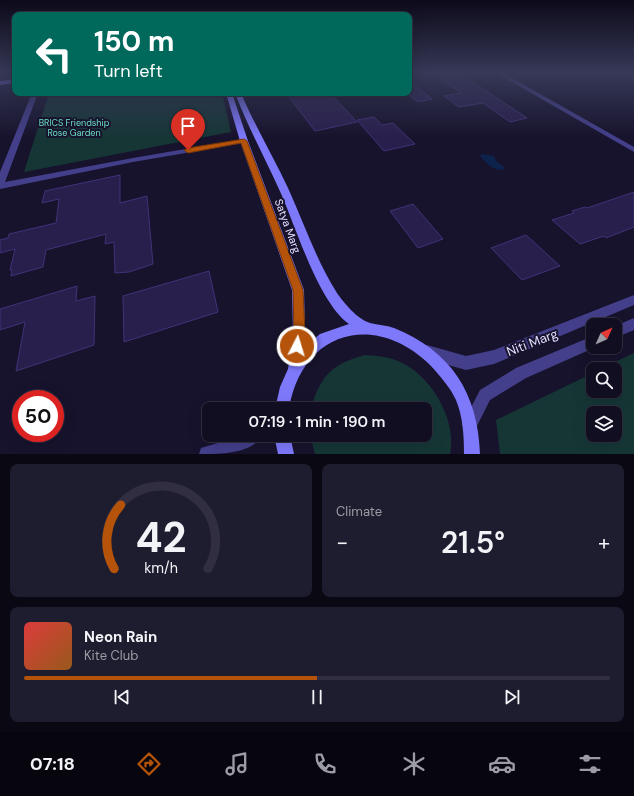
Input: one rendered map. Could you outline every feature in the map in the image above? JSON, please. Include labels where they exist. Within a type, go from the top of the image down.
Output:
[{"type":"main road","name":"Satya Marg","points":[[230,96],[244,141],[298,290],[299,333],[293,372]]},
{"type":"main road","name":"Satya Marg","points":[[239,96],[248,118],[283,188],[313,259],[333,297],[351,318],[366,328]]},
{"type":"main road","points":[[282,402],[293,372],[301,360],[320,342],[342,332],[366,328],[387,331],[408,339],[427,352],[446,371],[458,390],[466,407],[470,425],[472,454]]},
{"type":"main road","points":[[283,442],[286,454]]},
{"type":"street","points":[[536,94],[634,150]]},
{"type":"street","points":[[0,183],[34,96]]},
{"type":"street","points":[[0,186],[133,160],[244,141]]},
{"type":"street","name":"Niti Marg","points":[[427,352],[466,363],[494,356],[634,300]]},
{"type":"street","points":[[622,329],[634,324]]},
{"type":"street","name":"Niti Marg","points":[[470,425],[485,395],[521,373],[586,345]]},
{"type":"street","points":[[207,454],[238,445],[243,442]]},
{"type":"green space","name":"BRICS Friendship Rose Garden","points":[[48,96],[223,96],[231,132],[24,172]]},
{"type":"green space","points":[[634,353],[634,454],[500,454],[496,420],[586,376],[586,398],[622,398],[622,362],[615,362]]},
{"type":"green space","points":[[365,355],[386,357],[396,360],[416,372],[426,381],[434,392],[447,416],[450,429],[450,454],[315,454],[312,442],[432,442],[432,402],[314,402],[323,380],[329,373],[336,367]]},
{"type":"water","points":[[482,154],[494,156],[496,161],[505,168],[503,170],[499,170],[493,168],[480,156]]},
{"type":"building","points":[[412,94],[426,94],[432,99],[418,102],[410,96],[412,96]]},
{"type":"building","points":[[454,94],[491,94],[527,118],[510,122],[483,103],[459,107],[444,96]]},
{"type":"building","points":[[288,96],[333,96],[357,122],[315,131]]},
{"type":"building","points":[[374,117],[382,125],[393,123],[415,144],[384,151],[357,120]]},
{"type":"building","points":[[120,175],[120,203],[147,196],[153,264],[129,272],[115,273],[114,242],[105,244],[106,234],[46,250],[43,267],[11,276],[12,270],[10,270],[15,249],[0,253],[0,240],[8,238],[9,234],[56,223],[59,199],[42,203],[45,191]]},
{"type":"building","points":[[634,192],[634,227],[606,238],[604,236],[580,244],[552,220],[574,213],[572,211],[585,207],[587,208]]},
{"type":"building","points":[[413,204],[443,239],[418,248],[390,211]]},
{"type":"building","points":[[526,235],[560,266],[522,280],[491,248]]},
{"type":"building","points":[[209,271],[218,312],[124,342],[123,296]]},
{"type":"building","points":[[77,286],[76,301],[95,296],[94,345],[16,371],[25,322],[0,330],[0,309]]},
{"type":"route","points":[[188,150],[244,141],[298,290],[299,333],[297,346]]}]
